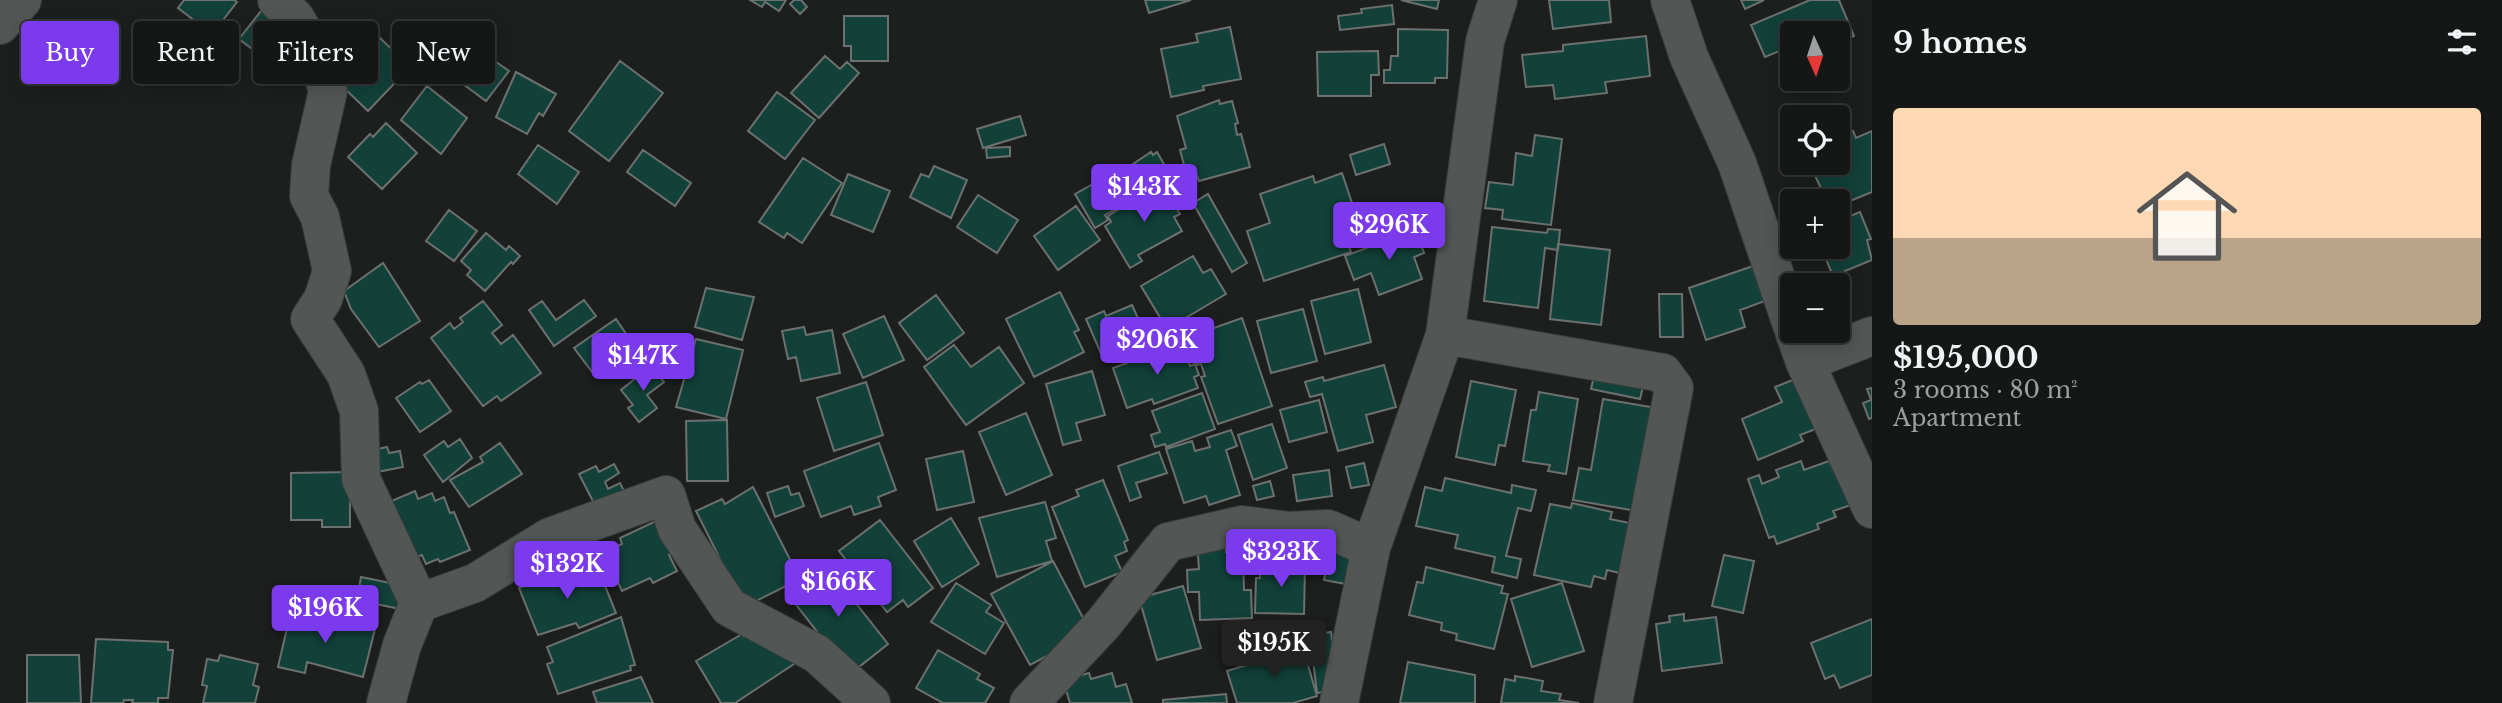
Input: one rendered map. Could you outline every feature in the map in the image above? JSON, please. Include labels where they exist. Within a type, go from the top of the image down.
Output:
[{"type":"street","points":[[0,25],[22,0]]},
{"type":"street","points":[[277,0],[295,18],[314,51],[328,91],[311,164],[309,196],[320,217],[332,271],[323,299],[310,319],[346,374],[359,411],[361,479],[419,603],[402,645],[386,703]]},
{"type":"street","points":[[1339,703],[1371,548],[1446,335],[1485,41],[1498,0]]},
{"type":"street","points":[[1670,0],[1689,57],[1737,163],[1780,289]]},
{"type":"street","points":[[1446,335],[1663,373],[1672,381],[1674,388],[1613,703]]},
{"type":"street","points":[[1872,336],[1799,346],[1872,509]]},
{"type":"street","points":[[419,603],[475,583],[550,537],[666,495],[677,529],[729,607],[817,654],[872,703]]},
{"type":"street","points":[[1029,703],[1103,624],[1168,542],[1242,525],[1289,531],[1328,529],[1371,548]]},
{"type":"building","points":[[184,0],[237,2],[222,21],[195,21],[178,8]]},
{"type":"building","points":[[750,0],[786,0],[779,11],[765,2],[762,7]]},
{"type":"building","points":[[794,0],[801,0],[807,7],[800,14],[790,4]]},
{"type":"building","points":[[1145,0],[1191,0],[1149,13]]},
{"type":"building","points":[[1401,0],[1439,0],[1437,9]]},
{"type":"building","points":[[1549,0],[1609,0],[1611,22],[1553,29]]},
{"type":"building","points":[[1741,0],[1764,0],[1745,9]]},
{"type":"building","points":[[1810,0],[1839,0],[1848,21],[1780,21],[1780,51],[1765,57],[1751,25]]},
{"type":"building","points":[[1392,5],[1394,24],[1340,30],[1338,16],[1362,13],[1361,9]]},
{"type":"building","points":[[265,6],[285,21],[253,21]]},
{"type":"building","points":[[844,16],[888,16],[888,61],[851,61],[851,46],[844,46]]},
{"type":"building","points":[[253,21],[253,50],[239,39]]},
{"type":"building","points":[[1230,27],[1241,79],[1203,86],[1204,90],[1171,97],[1161,49],[1198,42],[1196,34]]},
{"type":"building","points":[[1398,29],[1448,30],[1447,78],[1435,78],[1435,83],[1384,83],[1384,70],[1390,70],[1391,56],[1398,56]]},
{"type":"building","points":[[1646,36],[1650,76],[1605,82],[1607,93],[1555,99],[1553,85],[1526,87],[1522,55],[1563,51],[1563,45]]},
{"type":"building","points":[[378,38],[392,50],[394,84],[368,111],[341,85],[378,84]]},
{"type":"building","points":[[1378,51],[1379,75],[1371,75],[1371,96],[1318,96],[1317,52]]},
{"type":"building","points":[[825,56],[840,69],[847,62],[859,73],[819,118],[791,93]]},
{"type":"building","points":[[495,61],[509,71],[486,101],[463,84],[495,84]]},
{"type":"building","points":[[620,61],[663,93],[609,161],[569,131]]},
{"type":"building","points":[[516,72],[556,94],[543,116],[539,113],[527,134],[496,117]]},
{"type":"building","points":[[427,86],[467,118],[441,154],[401,120]]},
{"type":"building","points":[[777,92],[815,120],[785,159],[748,131]]},
{"type":"building","points":[[1219,100],[1220,104],[1232,101],[1238,123],[1235,124],[1237,135],[1241,134],[1250,167],[1199,181],[1196,173],[1187,176],[1180,150],[1186,148],[1177,116]]},
{"type":"building","points":[[1020,116],[1026,135],[983,148],[977,129]]},
{"type":"building","points":[[386,123],[417,153],[382,189],[348,157],[370,134],[373,137]]},
{"type":"building","points":[[1853,131],[1856,138],[1872,131],[1872,192],[1850,201],[1850,189],[1821,189],[1815,175],[1850,175],[1850,132]]},
{"type":"building","points":[[1535,135],[1562,139],[1551,225],[1502,219],[1503,210],[1485,208],[1489,182],[1513,185],[1516,153],[1532,156]]},
{"type":"building","points":[[1384,144],[1390,164],[1356,175],[1350,155]]},
{"type":"building","points":[[538,145],[579,172],[557,204],[518,174]]},
{"type":"building","points":[[1010,147],[1010,156],[987,158],[986,148]]},
{"type":"building","points":[[643,150],[691,183],[675,206],[627,172]]},
{"type":"building","points":[[1151,152],[1153,155],[1157,152],[1176,185],[1166,190],[1161,181],[1135,196],[1121,172]]},
{"type":"building","points":[[803,158],[842,183],[802,243],[787,233],[784,238],[759,222]]},
{"type":"building","points":[[934,166],[967,180],[951,218],[910,197],[921,174],[929,177]]},
{"type":"building","points":[[1118,170],[1135,198],[1105,215],[1108,220],[1095,228],[1075,194]]},
{"type":"building","points":[[1342,173],[1353,206],[1344,209],[1348,221],[1341,224],[1351,252],[1264,281],[1247,231],[1270,223],[1260,194],[1313,176],[1315,183]]},
{"type":"building","points":[[848,174],[890,191],[873,232],[831,215]]},
{"type":"building","points":[[1161,183],[1180,214],[1174,217],[1182,231],[1138,255],[1142,261],[1130,268],[1105,226],[1111,222],[1108,216]]},
{"type":"building","points":[[1208,194],[1247,263],[1232,272],[1193,203]]},
{"type":"building","points":[[978,195],[1018,220],[997,253],[957,227]]},
{"type":"building","points":[[1076,206],[1100,240],[1058,270],[1034,236]]},
{"type":"building","points":[[449,210],[477,231],[454,261],[426,241]]},
{"type":"building","points":[[1860,212],[1871,239],[1867,240],[1872,260],[1840,273],[1832,273],[1826,259],[1850,259],[1850,216]]},
{"type":"building","points":[[1492,227],[1547,233],[1548,229],[1560,230],[1558,250],[1545,248],[1538,308],[1484,301]]},
{"type":"building","points":[[1415,230],[1424,253],[1414,257],[1422,279],[1379,295],[1371,273],[1354,280],[1345,256]]},
{"type":"building","points":[[486,233],[506,250],[509,246],[520,256],[513,264],[511,262],[485,291],[467,275],[471,270],[461,261]]},
{"type":"building","points":[[1558,244],[1610,250],[1601,325],[1550,319]]},
{"type":"building","points":[[1193,256],[1203,273],[1211,269],[1226,294],[1167,329],[1141,286]]},
{"type":"building","points":[[383,263],[420,321],[379,347],[351,309],[344,291]]},
{"type":"building","points":[[1753,266],[1765,301],[1740,310],[1745,327],[1706,340],[1689,288]]},
{"type":"building","points":[[706,288],[754,297],[742,340],[695,327]]},
{"type":"building","points":[[1358,289],[1371,342],[1325,354],[1311,301]]},
{"type":"building","points":[[1060,292],[1079,330],[1074,332],[1084,352],[1034,377],[1006,319]]},
{"type":"building","points":[[1659,294],[1682,294],[1683,337],[1660,337]]},
{"type":"building","points":[[936,295],[964,333],[927,360],[899,323]]},
{"type":"building","points":[[584,300],[596,316],[554,346],[529,310],[542,301],[556,320]]},
{"type":"building","points":[[483,301],[502,325],[492,333],[501,344],[513,335],[541,373],[501,401],[497,396],[483,406],[431,338],[450,323],[454,329],[463,322],[460,318]]},
{"type":"building","points":[[1132,305],[1147,338],[1103,358],[1086,319],[1104,311],[1106,316]]},
{"type":"building","points":[[1303,309],[1317,361],[1271,373],[1257,321]]},
{"type":"building","points":[[884,316],[904,360],[863,378],[843,334]]},
{"type":"building","points":[[1242,318],[1272,406],[1218,424],[1201,377],[1205,376],[1201,364],[1197,365],[1188,337]]},
{"type":"building","points":[[616,319],[633,344],[592,372],[574,348]]},
{"type":"building","points":[[804,327],[806,335],[832,330],[840,373],[801,381],[796,357],[788,359],[782,331]]},
{"type":"building","points":[[696,339],[743,350],[726,419],[676,407]]},
{"type":"building","points":[[1182,343],[1190,366],[1195,364],[1199,375],[1194,377],[1198,388],[1154,404],[1152,399],[1127,408],[1113,368]]},
{"type":"building","points":[[954,345],[971,367],[999,347],[1024,383],[966,425],[924,367]]},
{"type":"building","points":[[1597,363],[1646,374],[1640,399],[1591,389]]},
{"type":"building","points":[[1384,365],[1396,407],[1366,415],[1373,442],[1338,451],[1322,394],[1310,397],[1305,382],[1323,377],[1324,381]]},
{"type":"building","points":[[651,366],[664,382],[647,395],[657,408],[639,422],[628,408],[633,405],[621,390]]},
{"type":"building","points":[[1092,371],[1105,415],[1076,423],[1081,440],[1063,445],[1046,384]]},
{"type":"building","points":[[1805,375],[1826,425],[1800,435],[1803,441],[1758,460],[1742,419],[1782,402],[1775,387]]},
{"type":"building","points":[[429,380],[451,411],[420,432],[396,398],[420,382],[422,384]]},
{"type":"building","points":[[1471,381],[1516,390],[1505,446],[1499,445],[1495,465],[1456,457]]},
{"type":"building","points":[[866,382],[883,435],[834,451],[817,398]]},
{"type":"building","points":[[1872,388],[1872,418],[1869,419],[1863,403],[1871,400],[1867,389]]},
{"type":"building","points":[[1539,392],[1578,399],[1566,474],[1548,471],[1550,465],[1523,461],[1531,410],[1536,410]]},
{"type":"building","points":[[1202,393],[1215,429],[1166,447],[1165,444],[1155,447],[1151,435],[1160,432],[1152,411]]},
{"type":"building","points":[[1603,399],[1651,407],[1648,513],[1573,500],[1579,468],[1591,470]]},
{"type":"building","points":[[1319,400],[1327,432],[1289,442],[1280,410]]},
{"type":"building","points":[[1026,413],[1052,475],[1006,495],[979,432]]},
{"type":"building","points":[[727,420],[728,481],[687,481],[686,421]]},
{"type":"building","points":[[1272,424],[1287,468],[1253,480],[1238,435]]},
{"type":"building","points":[[1231,430],[1237,446],[1226,450],[1240,495],[1209,505],[1206,496],[1184,503],[1166,449],[1192,441],[1195,451],[1210,447],[1207,438]]},
{"type":"building","points":[[460,439],[472,458],[443,482],[424,455],[444,441],[448,447]]},
{"type":"building","points":[[500,443],[522,474],[469,507],[450,480],[483,462],[480,457]]},
{"type":"building","points":[[879,443],[896,490],[878,497],[881,506],[854,515],[851,506],[821,517],[804,471]]},
{"type":"building","points":[[387,447],[389,453],[400,451],[403,467],[372,473],[368,451]]},
{"type":"building","points":[[963,451],[974,502],[937,510],[926,459]]},
{"type":"building","points":[[1159,452],[1167,473],[1136,483],[1141,497],[1130,501],[1118,466]]},
{"type":"building","points":[[1801,461],[1804,470],[1829,461],[1851,505],[1833,511],[1836,517],[1817,524],[1819,529],[1777,544],[1774,536],[1769,538],[1748,479],[1759,475],[1762,484],[1779,477],[1776,470]]},
{"type":"building","points":[[1364,463],[1369,485],[1351,488],[1346,467]]},
{"type":"building","points":[[614,464],[619,473],[605,482],[608,489],[620,483],[628,499],[599,513],[579,474],[596,466],[599,472]]},
{"type":"building","points":[[1329,470],[1332,496],[1297,501],[1293,475]]},
{"type":"building","points":[[350,472],[350,527],[322,527],[322,520],[291,520],[291,473]]},
{"type":"building","points":[[1445,478],[1511,493],[1512,485],[1536,490],[1531,511],[1518,508],[1506,556],[1521,559],[1517,578],[1492,572],[1495,557],[1455,548],[1458,535],[1416,526],[1425,487],[1442,491]]},
{"type":"building","points":[[1103,480],[1128,540],[1124,542],[1127,551],[1115,556],[1122,572],[1085,587],[1052,507],[1079,496],[1076,490]]},
{"type":"building","points":[[1270,481],[1274,496],[1257,500],[1253,486]]},
{"type":"building","points":[[788,486],[791,495],[799,493],[804,506],[775,517],[767,493]]},
{"type":"building","points":[[753,487],[800,579],[744,607],[696,511],[722,499],[725,504]]},
{"type":"building","points":[[415,491],[418,499],[432,493],[435,501],[444,497],[450,513],[454,512],[470,550],[440,562],[438,559],[426,564],[422,555],[410,560],[389,502]]},
{"type":"building","points":[[1045,502],[1056,538],[1046,541],[1052,561],[997,577],[979,518]]},
{"type":"building","points":[[1572,503],[1612,512],[1610,519],[1639,525],[1628,575],[1607,570],[1605,579],[1594,576],[1591,587],[1534,575],[1550,504],[1571,508]]},
{"type":"building","points":[[951,518],[979,564],[942,587],[914,541]]},
{"type":"building","points":[[658,520],[677,551],[669,555],[677,571],[653,583],[650,578],[622,591],[604,553],[622,544],[620,538]]},
{"type":"building","points":[[880,520],[933,588],[908,607],[903,600],[887,612],[839,551]]},
{"type":"building","points":[[1332,539],[1358,544],[1351,585],[1324,580]]},
{"type":"building","points":[[1226,541],[1226,552],[1243,551],[1244,590],[1251,590],[1252,618],[1200,620],[1199,592],[1188,592],[1187,570],[1199,569],[1197,542]]},
{"type":"building","points":[[1724,555],[1754,561],[1743,613],[1712,606]]},
{"type":"building","points":[[1053,561],[1091,633],[1030,665],[991,594]]},
{"type":"building","points":[[825,564],[888,644],[850,674],[787,593]]},
{"type":"building","points":[[1260,564],[1305,565],[1304,614],[1255,613],[1256,578],[1260,578]]},
{"type":"building","points":[[1426,567],[1503,586],[1501,593],[1508,594],[1494,649],[1456,640],[1457,634],[1441,630],[1442,623],[1409,615],[1417,582],[1423,583]]},
{"type":"building","points":[[564,571],[566,577],[577,573],[579,579],[599,571],[616,613],[579,628],[576,623],[538,635],[519,588]]},
{"type":"building","points":[[361,577],[405,586],[400,609],[357,600]]},
{"type":"building","points":[[956,583],[991,605],[986,612],[1004,623],[985,654],[931,622]]},
{"type":"building","points":[[1562,583],[1584,651],[1532,667],[1511,599]]},
{"type":"building","points":[[1183,586],[1201,648],[1157,660],[1139,598]]},
{"type":"building","points":[[291,611],[375,629],[363,677],[307,662],[305,673],[278,667]]},
{"type":"building","points":[[1684,614],[1684,621],[1716,617],[1722,663],[1662,671],[1656,624],[1670,622],[1669,616]]},
{"type":"building","points":[[621,617],[635,665],[630,666],[631,670],[558,694],[547,664],[553,662],[547,647]]},
{"type":"building","points":[[1872,619],[1872,675],[1840,688],[1834,675],[1825,679],[1811,643]]},
{"type":"building","points":[[762,627],[780,640],[794,664],[735,703],[721,703],[696,661],[742,634],[744,637]]},
{"type":"building","points":[[1331,632],[1339,690],[1317,693],[1310,635]]},
{"type":"building","points":[[96,639],[168,642],[168,650],[173,650],[168,698],[158,698],[158,703],[132,703],[133,700],[124,700],[123,703],[91,703]]},
{"type":"building","points":[[1303,648],[1317,696],[1293,703],[1237,703],[1227,671]]},
{"type":"building","points":[[938,650],[980,674],[977,679],[994,688],[985,703],[943,703],[916,688]]},
{"type":"building","points":[[27,655],[79,655],[81,703],[27,703]]},
{"type":"building","points":[[220,655],[258,664],[253,685],[259,687],[255,703],[203,703],[207,686],[202,685],[207,659],[218,661]]},
{"type":"building","points":[[1408,662],[1475,675],[1475,703],[1400,703]]},
{"type":"building","points":[[1089,673],[1091,679],[1112,673],[1116,687],[1126,684],[1132,703],[1070,703],[1063,680]]},
{"type":"building","points":[[1515,676],[1543,681],[1541,691],[1561,694],[1559,700],[1579,703],[1501,703],[1505,679],[1515,681]]},
{"type":"building","points":[[641,677],[653,703],[597,703],[593,692]]},
{"type":"building","points":[[1226,694],[1227,703],[1163,703],[1163,700]]}]
